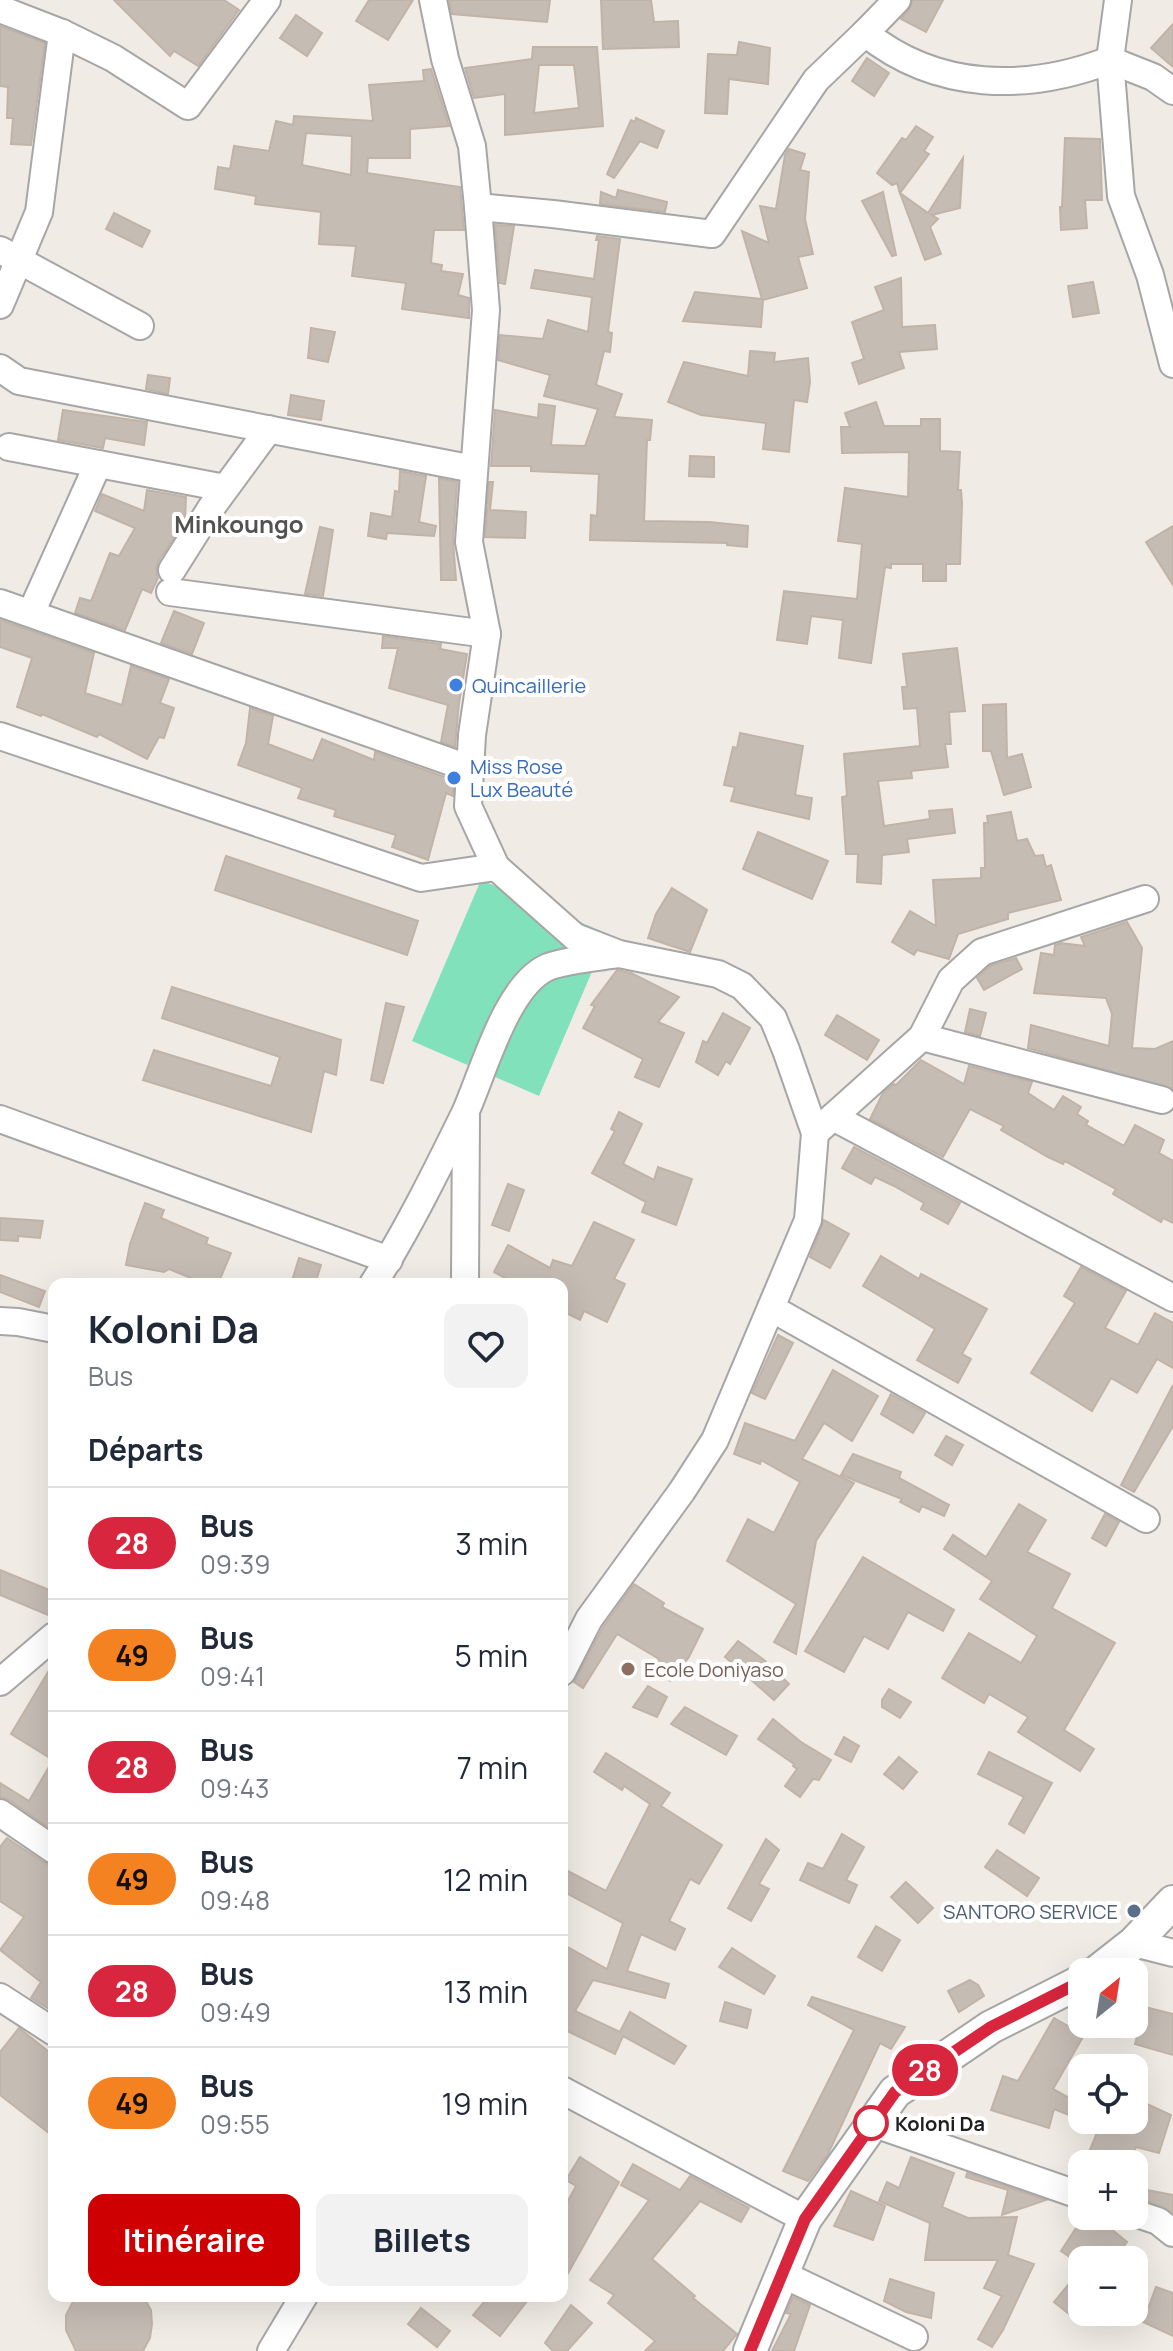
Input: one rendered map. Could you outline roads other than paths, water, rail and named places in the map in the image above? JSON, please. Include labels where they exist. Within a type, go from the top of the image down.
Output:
[{"type":"street","points":[[0,9],[62,33],[113,58],[188,106],[267,0]]},
{"type":"street","points":[[433,0],[445,59],[472,146],[486,310],[469,542],[487,634],[472,735],[468,806],[496,867],[575,937],[619,954],[718,974],[742,986],[773,1018],[824,1125],[808,1220],[715,1440],[589,1619],[568,1660]]},
{"type":"street","points":[[478,207],[712,234],[816,80],[897,0]]},
{"type":"street","points":[[1118,0],[1110,60],[1121,196],[1150,275],[1173,364]]},
{"type":"street","points":[[0,305],[9,255],[39,212],[62,33]]},
{"type":"street","points":[[865,33],[909,62],[978,81],[1000,83],[1074,74],[1110,60],[1153,77],[1173,91]]},
{"type":"street","points":[[9,255],[140,326]]},
{"type":"street","points":[[0,368],[19,381],[474,469]]},
{"type":"street","points":[[269,429],[225,488],[171,581],[487,634]]},
{"type":"street","points":[[9,447],[225,488]]},
{"type":"street","points":[[31,613],[98,464]]},
{"type":"street","points":[[0,603],[471,769]]},
{"type":"street","points":[[0,736],[421,878],[496,867]]},
{"type":"street","points":[[824,1125],[922,1037],[951,980],[982,952],[1145,899]]},
{"type":"street","points":[[377,1278],[466,1110],[499,1027],[521,990],[546,967],[619,954]]},
{"type":"street","points":[[922,1037],[1162,1100]]},
{"type":"street","points":[[465,1278],[466,1110]]},
{"type":"street","points":[[0,1119],[389,1260]]},
{"type":"street","points":[[824,1125],[1173,1298]]},
{"type":"street","points":[[771,1308],[1146,1519]]},
{"type":"street","points":[[0,1321],[48,1328]]},
{"type":"street","points":[[0,1682],[48,1648]]},
{"type":"street","points":[[0,1813],[48,1846]]},
{"type":"street","points":[[1115,1958],[1134,1943],[1173,1902]]},
{"type":"street","points":[[1134,1943],[1173,1953]]},
{"type":"street","points":[[750,2351],[805,2219],[895,2092],[935,2062],[991,2027],[1068,1988]]},
{"type":"street","points":[[0,1997],[48,2028]]},
{"type":"street","points":[[568,2093],[805,2219]]},
{"type":"street","points":[[872,2123],[1068,2191]]},
{"type":"street","points":[[1148,2218],[1173,2233]]},
{"type":"street","points":[[782,2274],[914,2337]]},
{"type":"street","points":[[271,2351],[300,2302]]},
{"type":"place","name":"Quincaillerie","points":[[456,685]]},
{"type":"place","name":"Miss Rose Lux Beauté","points":[[454,778]]},
{"type":"place","name":"Ecole Doniyaso","points":[[628,1669]]},
{"type":"place","name":"SANTORO SERVICE","points":[[1134,1911]]},
{"type":"place","name":"Koloni Da","points":[[871,2123]]},
{"type":"district","name":"Minkoungo","points":[[239,523]]}]
